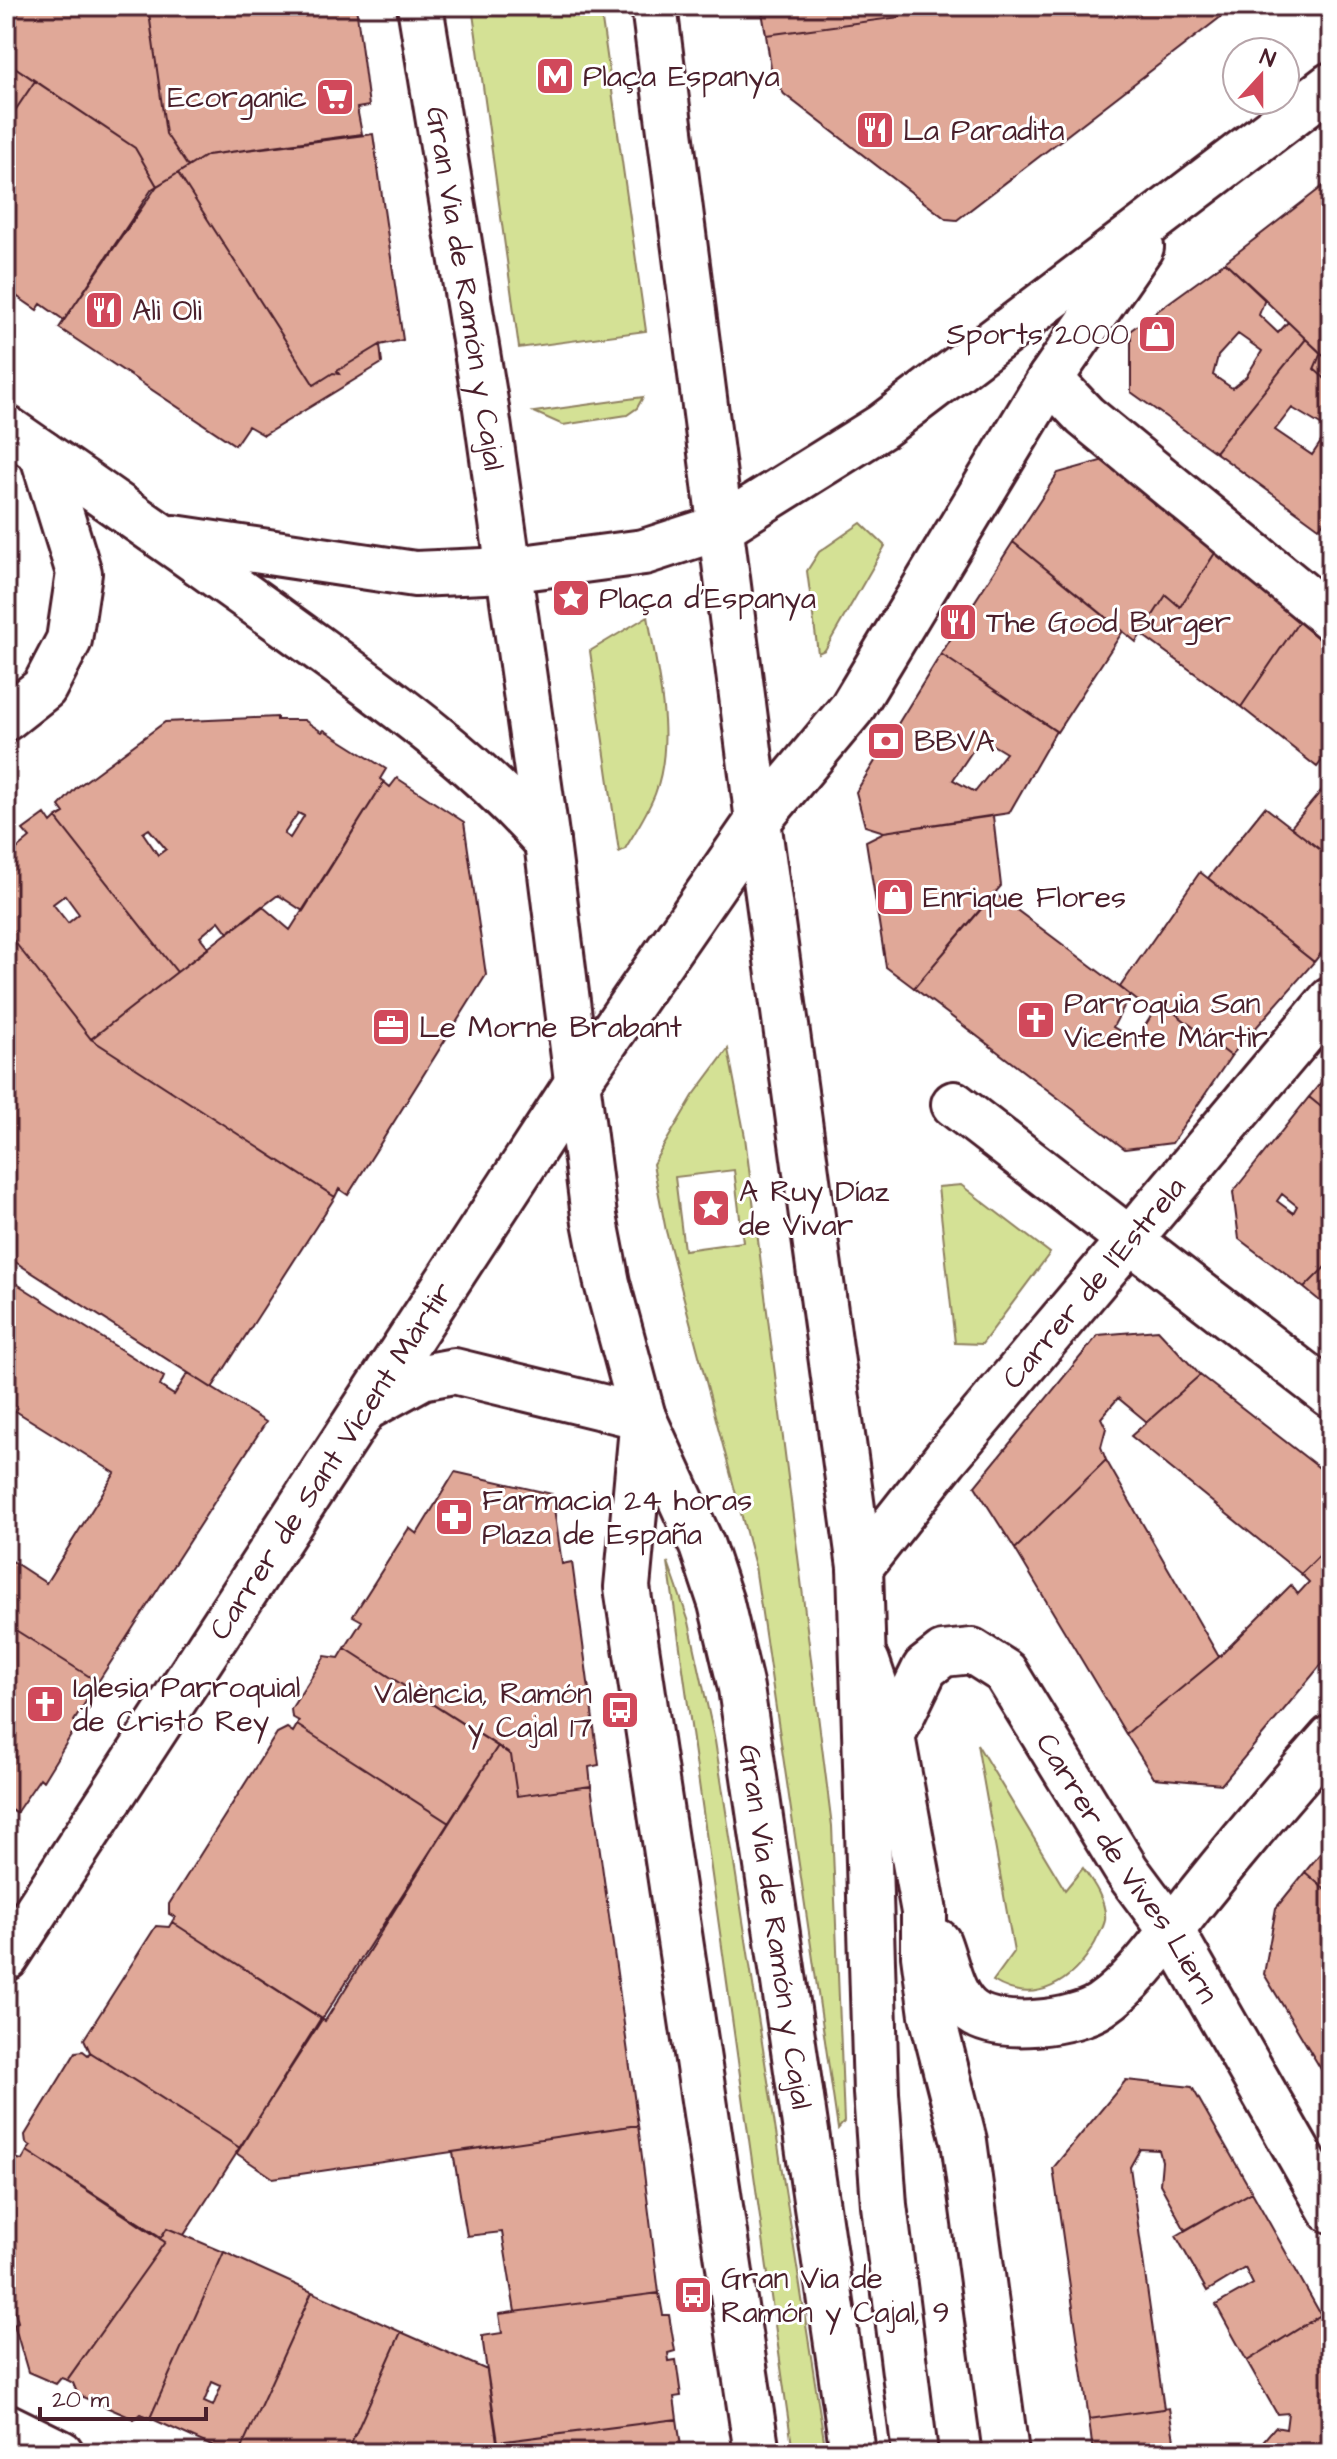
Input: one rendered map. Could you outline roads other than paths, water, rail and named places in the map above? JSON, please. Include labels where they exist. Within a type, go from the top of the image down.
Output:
[{"type":"main road","name":"Gran Via de Ramón y Cajal","points":[[420,6],[485,401],[507,570]]},
{"type":"main road","points":[[654,6],[758,821],[860,1567],[866,1658],[876,2093],[884,2205],[915,2453]]},
{"type":"main road","points":[[164,536],[386,572],[507,570],[644,552],[721,527],[881,427],[1163,216],[1331,85]]},
{"type":"main road","points":[[577,1083],[758,821],[852,708],[1050,379],[1163,216]]},
{"type":"main road","points":[[1050,379],[1085,416],[1331,618]]},
{"type":"main road","points":[[6,428],[164,536],[441,739],[500,790],[547,842]]},
{"type":"main road","points":[[6,718],[44,688],[69,640],[79,573],[42,453]]},
{"type":"main road","points":[[507,570],[547,842],[577,1083]]},
{"type":"main road","name":"Carrer de l'Estrela","points":[[860,1567],[945,1459],[1331,1000]]},
{"type":"main road","name":"Gran Via de Ramón y Cajal","points":[[577,1083],[607,1283],[643,1417],[702,1546],[721,1603],[741,1688],[853,2453]]},
{"type":"main road","name":"Carrer de Sant Vicent Màrtir","points":[[6,1958],[577,1083]]},
{"type":"main road","points":[[954,1104],[1331,1395]]},
{"type":"main road","points":[[368,1406],[422,1377],[454,1371],[643,1417]]},
{"type":"main road","name":"Gran Via de Ramón y Cajal","points":[[643,1417],[627,1587],[757,2453]]},
{"type":"main road","name":"Carrer de Vives Liern","points":[[892,1736],[925,1668],[943,1654],[972,1651],[1005,1672],[1127,1871],[1171,1930],[1331,2210]]},
{"type":"main road","points":[[866,1658],[892,1736],[924,1912],[924,1955],[932,2015],[964,2141],[1006,2453]]},
{"type":"main road","points":[[924,1912],[952,1985],[972,2012],[999,2023],[1058,2019],[1100,2006],[1135,1972],[1331,1738]]},
{"type":"main road","points":[[6,2426],[61,2453]]},
{"type":"place","name":"Plaça Espanya","points":[[555,76]]},
{"type":"place","name":"Ecorganic","points":[[335,97]]},
{"type":"place","name":"La Paradita","points":[[875,130]]},
{"type":"place","name":"Ali Oli","points":[[104,310]]},
{"type":"place","name":"Sports 2000","points":[[1157,334]]},
{"type":"place","name":"Plaça d'Espanya","points":[[571,598]]},
{"type":"place","name":"The Good Burger","points":[[958,622]]},
{"type":"place","name":"BBVA","points":[[886,741]]},
{"type":"place","name":"Enrique Flores","points":[[895,897]]},
{"type":"place","name":"Parroquia San Vicente Mártir","points":[[1036,1020]]},
{"type":"place","name":"Le Morne Brabant","points":[[391,1027]]},
{"type":"place","name":"A Ruy Díaz de Vivar","points":[[711,1208]]},
{"type":"place","name":"Farmacia 24 horas Plaza de España","points":[[454,1517]]},
{"type":"place","name":"Iglesia Parroquial de Cristo Rey","points":[[45,1704]]},
{"type":"place","name":"València, Ramón y Cajal 17","points":[[620,1710]]},
{"type":"place","name":"Gran Via de Ramón y Cajal, 9","points":[[693,2295]]}]
